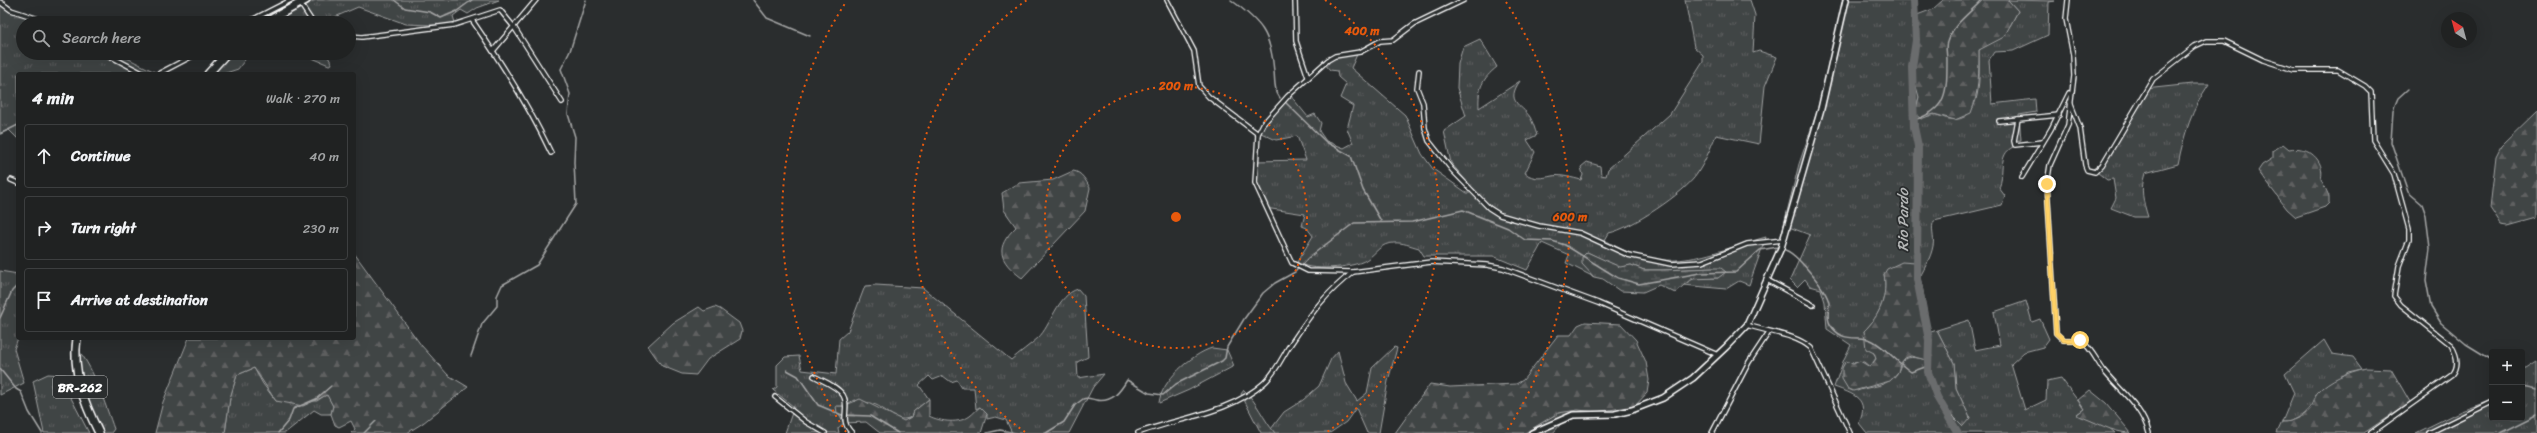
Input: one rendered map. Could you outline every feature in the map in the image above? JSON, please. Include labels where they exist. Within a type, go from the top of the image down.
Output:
[{"type":"highway","points":[[277,16],[304,1]]},
{"type":"highway","points":[[210,72],[221,60]]},
{"type":"highway","name":"BR-262","points":[[77,340],[76,360],[80,386],[99,433]]},
{"type":"street","points":[[260,16],[291,0]]},
{"type":"street","points":[[494,51],[536,0]]},
{"type":"street","points":[[1166,0],[1194,51],[1197,81],[1203,92],[1258,134]]},
{"type":"street","points":[[1295,0],[1296,41],[1308,77]]},
{"type":"street","points":[[1464,0],[1414,24],[1394,40],[1380,41],[1360,52],[1335,56],[1328,60],[1308,77],[1263,124],[1258,134],[1254,183],[1286,253],[1297,266],[1304,270],[1352,272],[1431,262],[1476,264],[1503,268],[1598,302],[1718,355]]},
{"type":"street","points":[[1532,433],[1573,415],[1615,414],[1647,405],[1676,391],[1718,355],[1747,324],[1783,240],[1832,64],[1846,0]]},
{"type":"street","points":[[2022,176],[2059,115],[2070,90],[2075,67],[2066,19],[2068,0]]},
{"type":"street","points":[[304,1],[311,16]]},
{"type":"street","points":[[0,2],[11,10],[29,16]]},
{"type":"street","points":[[356,37],[384,35],[454,25],[500,10],[514,27],[562,102]]},
{"type":"street","points":[[472,20],[494,51],[541,132],[551,153]]},
{"type":"street","points":[[2070,102],[2080,128],[2085,165],[2090,172],[2094,172],[2102,165],[2153,78],[2195,46],[2206,41],[2224,41],[2263,60],[2294,70],[2338,70],[2368,88],[2372,97],[2373,140],[2394,174],[2409,229],[2409,240],[2399,266],[2394,296],[2401,305],[2451,345],[2456,358],[2457,366],[2452,375],[2371,433]]},
{"type":"street","points":[[117,60],[140,72]]},
{"type":"street","points":[[162,72],[185,60]]},
{"type":"street","points":[[1419,71],[1416,88],[1423,103],[1425,128],[1429,141],[1452,170],[1489,208],[1500,215],[1538,226],[1580,233],[1628,254],[1671,264],[1702,262],[1747,244],[1783,240]]},
{"type":"street","points":[[2070,90],[2066,134],[2054,155],[2048,174],[2056,333],[2064,340],[2080,340],[2092,350],[2105,372],[2123,390],[2142,414],[2149,433]]},
{"type":"street","points":[[1999,121],[2059,115]]},
{"type":"street","points":[[2018,119],[2014,140],[2015,144],[2042,142]]},
{"type":"street","points":[[11,180],[16,182]]},
{"type":"street","points":[[1138,433],[1208,411],[1244,396],[1257,388],[1272,374],[1325,295],[1352,272]]},
{"type":"street","points":[[1767,280],[1813,305]]},
{"type":"street","points":[[1747,324],[1805,343],[1811,348],[1850,433]]},
{"type":"street","points":[[1712,433],[1749,362],[1769,332]]},
{"type":"street","points":[[814,376],[843,395],[845,401],[845,423],[852,433]]},
{"type":"street","points":[[775,396],[806,422],[825,433]]},
{"type":"street","points":[[2429,433],[2489,403]]},
{"type":"green space","points":[[0,0],[16,10],[35,16],[16,16],[16,60],[131,60],[155,72],[16,72],[16,137],[9,130],[0,133]]},
{"type":"green space","points":[[316,0],[499,0],[477,8],[468,14],[461,10],[453,16],[456,26],[406,24],[358,7],[337,16],[279,16]]},
{"type":"green space","points":[[1685,0],[1750,0],[1755,15],[1753,53],[1759,51],[1777,57],[1765,86],[1759,144],[1716,135],[1702,165],[1691,182],[1643,218],[1609,233],[1605,240],[1627,251],[1647,258],[1666,260],[1685,259],[1704,255],[1766,237],[1749,285],[1739,281],[1726,289],[1683,285],[1695,278],[1718,278],[1715,268],[1644,270],[1631,265],[1620,268],[1587,252],[1589,271],[1594,277],[1566,263],[1569,255],[1542,243],[1527,270],[1493,256],[1424,256],[1419,248],[1397,243],[1389,243],[1385,245],[1360,263],[1331,268],[1311,267],[1297,262],[1313,236],[1307,228],[1302,226],[1305,214],[1265,208],[1256,182],[1255,161],[1306,160],[1297,136],[1276,140],[1261,133],[1255,134],[1254,131],[1261,128],[1290,95],[1308,117],[1315,114],[1321,123],[1319,131],[1326,141],[1344,148],[1353,143],[1347,129],[1353,106],[1340,98],[1346,84],[1338,77],[1337,71],[1330,70],[1323,62],[1335,54],[1359,50],[1351,68],[1405,115],[1422,154],[1433,169],[1467,193],[1470,193],[1473,189],[1451,163],[1444,131],[1466,116],[1457,88],[1458,64],[1463,47],[1480,39],[1497,67],[1482,84],[1479,95],[1479,108],[1520,81],[1516,88],[1514,98],[1530,117],[1537,135],[1527,140],[1535,152],[1525,173],[1535,178],[1566,176],[1581,180],[1583,175],[1581,167],[1587,162],[1600,166],[1601,175],[1606,176],[1608,169],[1670,114],[1703,62],[1703,55],[1694,47]]},
{"type":"green space","points":[[1844,0],[1917,0],[1914,35],[1919,97],[1916,108],[1929,116],[1937,115],[1949,119],[1960,119],[1968,114],[1974,106],[1979,83],[1979,50],[2010,26],[2018,11],[2008,0],[2055,1],[2049,2],[2048,35],[2013,51],[1994,52],[1989,60],[1992,104],[2035,99],[2036,112],[2019,115],[2021,140],[2013,141],[2013,147],[2008,150],[2003,160],[2001,183],[1999,188],[2005,196],[2002,205],[1934,221],[1932,227],[1932,250],[1928,262],[1920,277],[1915,263],[1884,274],[1885,290],[1882,305],[1870,325],[1864,331],[1876,358],[1870,367],[1864,362],[1851,363],[1857,391],[1880,385],[1894,378],[1901,364],[1908,358],[1927,360],[1941,399],[1956,420],[1970,418],[1956,388],[1954,363],[1937,330],[1969,320],[1975,350],[2000,345],[1994,312],[2026,301],[2032,322],[2040,319],[2049,339],[2043,347],[2024,352],[2011,364],[2025,410],[2046,400],[2047,381],[2061,378],[2084,409],[2077,414],[2107,426],[2115,433],[1867,433],[1859,423],[1863,408],[1861,403],[1854,395],[1834,387],[1844,359],[1851,345],[1827,329],[1825,302],[1821,289],[1810,286],[1805,279],[1797,287],[1790,280],[1810,235],[1789,227],[1781,236],[1799,164],[1819,106]]},
{"type":"green space","points":[[1943,0],[2008,0],[2018,11],[2004,37],[1979,50],[1977,90],[1971,113],[1955,120],[1934,114],[1921,119],[1915,114],[1919,97],[1912,72],[1916,55],[1914,34],[1917,15],[1933,9]]},
{"type":"green space","points":[[215,60],[245,60],[238,69],[229,72],[205,72]]},
{"type":"green space","points":[[317,60],[330,60],[332,64],[329,65]]},
{"type":"green space","points":[[2192,84],[2209,84],[2189,122],[2178,164],[2145,173],[2143,195],[2148,217],[2134,217],[2111,208],[2116,198],[2113,179],[2107,180],[2093,169],[2103,161],[2145,89]]},
{"type":"green space","points":[[2537,111],[2537,218],[2508,226],[2501,225],[2490,208],[2496,156],[2501,146]]},
{"type":"green space","points":[[2283,144],[2289,149],[2302,149],[2314,155],[2318,160],[2322,172],[2321,179],[2329,196],[2329,203],[2325,207],[2296,217],[2287,209],[2258,171],[2262,165],[2273,158],[2273,151]]},
{"type":"green space","points":[[1073,171],[1081,175],[1090,188],[1085,211],[1022,278],[1008,266],[1002,254],[1004,241],[1016,227],[1004,210],[1002,193],[1019,183],[1053,180]]},
{"type":"green space","points":[[1587,252],[1620,267],[1631,265],[1644,270],[1721,268],[1726,272],[1718,278],[1691,279],[1675,293],[1659,285],[1643,292],[1620,291],[1603,279],[1594,277],[1582,264],[1582,257]]},
{"type":"green space","points":[[356,256],[421,345],[448,375],[468,387],[423,423],[407,433],[351,433],[355,429],[351,421],[339,427],[335,425],[331,414],[333,406],[327,395],[303,406],[276,401],[254,368],[237,375],[230,398],[225,433],[155,433],[163,402],[188,340],[356,340]]},
{"type":"green space","points":[[1902,262],[1915,263],[1921,280],[1926,316],[1925,334],[1937,330],[1954,363],[1956,388],[1970,418],[1963,426],[1951,414],[1941,399],[1926,360],[1911,356],[1905,358],[1900,364],[1898,372],[1890,381],[1853,391],[1848,389],[1842,379],[1842,368],[1846,361],[1853,364],[1860,361],[1870,367],[1876,359],[1874,353],[1866,349],[1864,331],[1870,325],[1882,305],[1885,290],[1884,274],[1887,269]]},
{"type":"green space","points":[[0,271],[16,274],[16,340],[17,340],[14,349],[24,383],[0,395]]},
{"type":"green space","points":[[876,285],[923,288],[1011,360],[1043,333],[1060,304],[1071,292],[1078,289],[1084,296],[1088,357],[1077,362],[1078,378],[1104,374],[1093,387],[1069,433],[1012,433],[1006,420],[996,417],[987,419],[987,414],[980,407],[976,409],[974,388],[962,388],[957,380],[951,382],[943,376],[933,380],[929,376],[919,385],[929,399],[913,412],[911,417],[906,419],[897,418],[874,404],[854,400],[844,406],[840,415],[844,423],[838,428],[839,433],[785,433],[794,407],[773,390],[777,387],[777,365],[785,357],[799,356],[802,370],[836,374],[839,339],[848,331],[865,286]]},
{"type":"green space","points":[[699,307],[704,311],[715,307],[720,309],[739,323],[742,331],[740,339],[708,359],[696,375],[682,374],[662,366],[648,346],[673,323]]},
{"type":"green space","points":[[1585,322],[1621,324],[1636,340],[1646,362],[1649,380],[1647,393],[1635,406],[1596,412],[1578,410],[1558,413],[1525,433],[1395,433],[1430,384],[1450,387],[1516,384],[1523,380],[1558,335],[1571,335],[1578,325]]},
{"type":"green space","points":[[2324,340],[2332,354],[2353,357],[2362,369],[2348,372],[2314,398],[2306,412],[2297,418],[2287,422],[2282,422],[2294,393],[2285,374]]},
{"type":"green space","points":[[74,346],[87,362],[98,385],[114,429],[111,433],[99,433],[78,393]]},
{"type":"green space","points":[[1394,347],[1397,348],[1388,381],[1379,433],[1367,433],[1356,408],[1346,422],[1330,433],[1275,433],[1271,429],[1284,412],[1303,400],[1319,386],[1331,359],[1338,351],[1346,383],[1357,401],[1367,393],[1372,368]]},
{"type":"green space","points":[[1212,348],[1227,350],[1234,366],[1189,390],[1159,403],[1165,386],[1171,378],[1187,362],[1204,351]]},
{"type":"green space","points":[[2537,361],[2537,433],[2416,433],[2461,411],[2489,401],[2489,421],[2525,421],[2526,368]]},
{"type":"green space","points":[[254,368],[263,384],[276,401],[317,401],[327,394],[333,406],[331,414],[321,414],[314,410],[285,433],[225,433],[230,398],[237,375]]},
{"type":"green space","points":[[2366,368],[2391,369],[2410,402],[2364,433],[2277,433],[2282,422],[2295,420],[2311,409],[2315,396],[2327,384],[2346,374]]},
{"type":"green space","points":[[48,374],[66,375],[70,396],[89,433],[44,433],[33,381]]},
{"type":"green space","points":[[1244,390],[1253,400],[1275,433],[1261,433],[1241,394]]},
{"type":"green space","points":[[2090,390],[2106,403],[2131,433],[2110,429],[2076,415],[2084,409],[2078,400]]},
{"type":"green space","points":[[860,399],[904,421],[911,417],[913,412],[929,399],[929,416],[939,420],[955,421],[966,419],[980,407],[987,414],[981,433],[880,433],[866,422],[844,423],[840,415],[837,413],[836,406],[844,406]]},
{"type":"green space","points":[[1573,410],[1553,433],[1525,433],[1558,413]]},
{"type":"waterway","points":[[394,0],[405,8],[430,12],[441,18],[457,11],[472,0]]},
{"type":"waterway","points":[[471,356],[482,324],[497,306],[497,296],[502,285],[537,265],[576,204],[574,162],[575,137],[568,114],[570,94],[561,69],[570,51],[586,0]]},
{"type":"waterway","points":[[753,0],[767,18],[810,36]]},
{"type":"waterway","points":[[1231,0],[1250,15],[1263,30],[1273,58],[1276,89],[1280,98]]},
{"type":"waterway","name":"Rio Pardo","points":[[1914,0],[1916,40],[1912,67],[1914,127],[1918,146],[1917,279],[1929,340],[1928,372],[1937,397],[1958,433]]},
{"type":"waterway","points":[[1914,120],[1933,111],[1943,98],[1946,81],[1947,42],[1953,30],[1962,19],[1982,0]]},
{"type":"waterway","points":[[2408,89],[2398,98],[2393,110],[2391,142],[2408,192],[2422,204],[2426,215],[2430,248],[2426,280],[2431,307],[2441,323],[2466,344],[2489,358]]},
{"type":"waterway","points":[[1284,101],[1326,142],[1351,156],[1363,190],[1381,221]]},
{"type":"waterway","points":[[0,134],[16,126]]},
{"type":"waterway","points":[[1046,433],[1064,422],[1075,405],[1083,399],[1088,398],[1107,400],[1115,396],[1127,380],[1149,393],[1163,395],[1176,384],[1222,361],[1225,358],[1227,347],[1244,319],[1263,293],[1275,283],[1295,272],[1308,258],[1354,223],[1412,222],[1463,210],[1508,228],[1525,240],[1552,241],[1565,245],[1618,278],[1639,284],[1700,273],[1736,272],[1760,250],[1778,247]]},
{"type":"waterway","points":[[1785,250],[1803,265],[1823,290],[1829,303],[1829,322],[1835,331],[1846,337],[1863,338],[1873,341],[1911,372],[1928,366]]},
{"type":"waterway","points":[[0,318],[12,291],[16,287]]},
{"type":"waterway","points":[[0,369],[16,389],[21,392],[29,412],[42,433]]},
{"type":"waterway","points":[[787,370],[798,376],[818,405],[842,415],[870,416],[898,433]]},
{"type":"waterway","points":[[278,433],[289,420],[293,409],[316,399],[331,386]]},
{"type":"waterway","points":[[2525,388],[2537,390]]},
{"type":"waterway","points":[[2501,433],[2537,415]]},
{"type":"waterway","points":[[364,433],[376,421]]},
{"type":"waterway","points":[[987,433],[1000,430],[1016,433]]},
{"type":"route","points":[[2047,184],[2053,280],[2054,326],[2057,337],[2060,339],[2080,340]]}]
